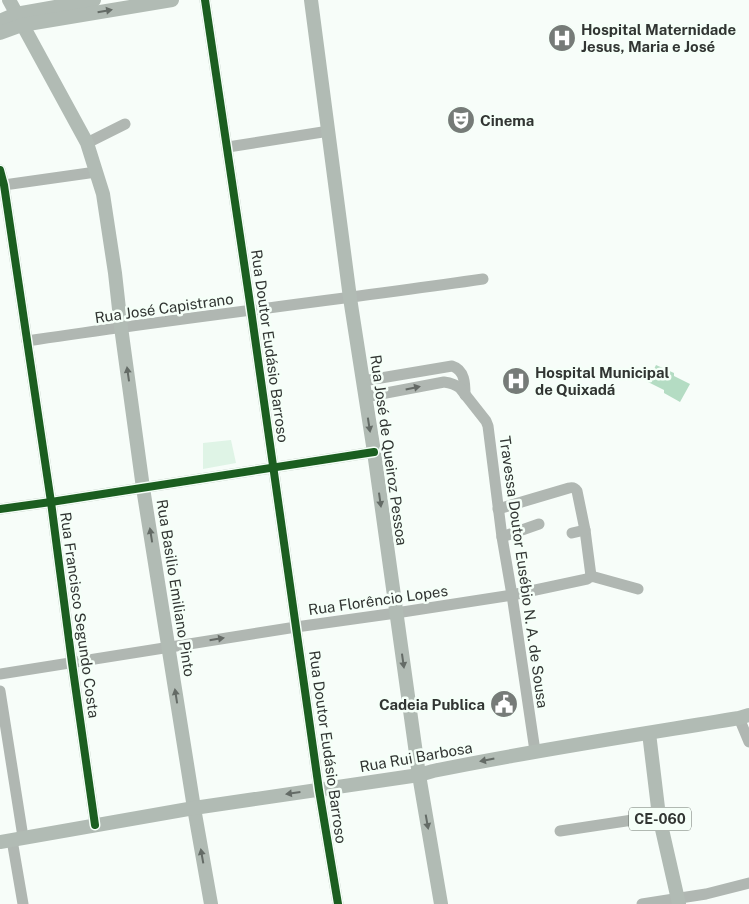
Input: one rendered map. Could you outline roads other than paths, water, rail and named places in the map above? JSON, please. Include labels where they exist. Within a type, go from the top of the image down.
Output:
[{"type":"main road","name":"Rua Basilio Emiliano Pinto","points":[[9,0],[87,143],[103,194],[143,488],[211,904]]},
{"type":"main road","points":[[0,20],[19,19],[94,0]]},
{"type":"main road","points":[[71,7],[172,0]]},
{"type":"main road","name":"Rua José de Queiroz Pessoa","points":[[311,0],[350,298],[374,452],[419,775],[441,904]]},
{"type":"main road","points":[[0,33],[19,19]]},
{"type":"main road","name":"Rua Rui Barbosa","points":[[12,840],[194,808],[419,775],[535,751],[744,716]]},
{"type":"main road","name":"CE-060","points":[[649,733],[659,816],[678,901]]},
{"type":"street","name":"Rua Doutor Eudásio Barroso","points":[[205,0],[228,147],[318,790],[338,904]]},
{"type":"street","points":[[87,143],[125,124]]},
{"type":"street","points":[[228,147],[329,132]]},
{"type":"street","name":"Rua Francisco Segundo Costa","points":[[0,170],[4,185],[51,502],[96,825]]},
{"type":"street","points":[[4,185],[96,172]]},
{"type":"street","name":"Rua José Capistrano","points":[[27,341],[483,279]]},
{"type":"street","name":"Travessa Doutor Eusébio N. A. de Sousa","points":[[363,381],[452,366],[457,367],[463,375],[466,395],[486,421],[535,751]]},
{"type":"street","points":[[365,397],[444,382],[455,384],[466,395]]},
{"type":"street","points":[[0,509],[374,452]]},
{"type":"street","points":[[498,509],[572,487],[577,491],[585,530],[590,576],[638,589]]},
{"type":"street","points":[[502,537],[539,524]]},
{"type":"street","points":[[572,533],[585,530]]},
{"type":"street","name":"Rua Florêncio Lopes","points":[[0,674],[512,595],[587,579],[590,576]]},
{"type":"street","points":[[0,691],[12,840],[23,904]]},
{"type":"street","points":[[744,716],[749,742]]},
{"type":"street","points":[[560,831],[659,816]]},
{"type":"street","points":[[642,904],[678,901],[749,883]]},
{"type":"place","name":"Hospital Maternidade Jesus, Maria e José","points":[[562,38]]},
{"type":"place","name":"Cinema","points":[[461,120]]},
{"type":"place","name":"Hospital Municipal de Quixadá","points":[[516,381]]},
{"type":"place","name":"Cadeia Publica","points":[[504,704]]}]
